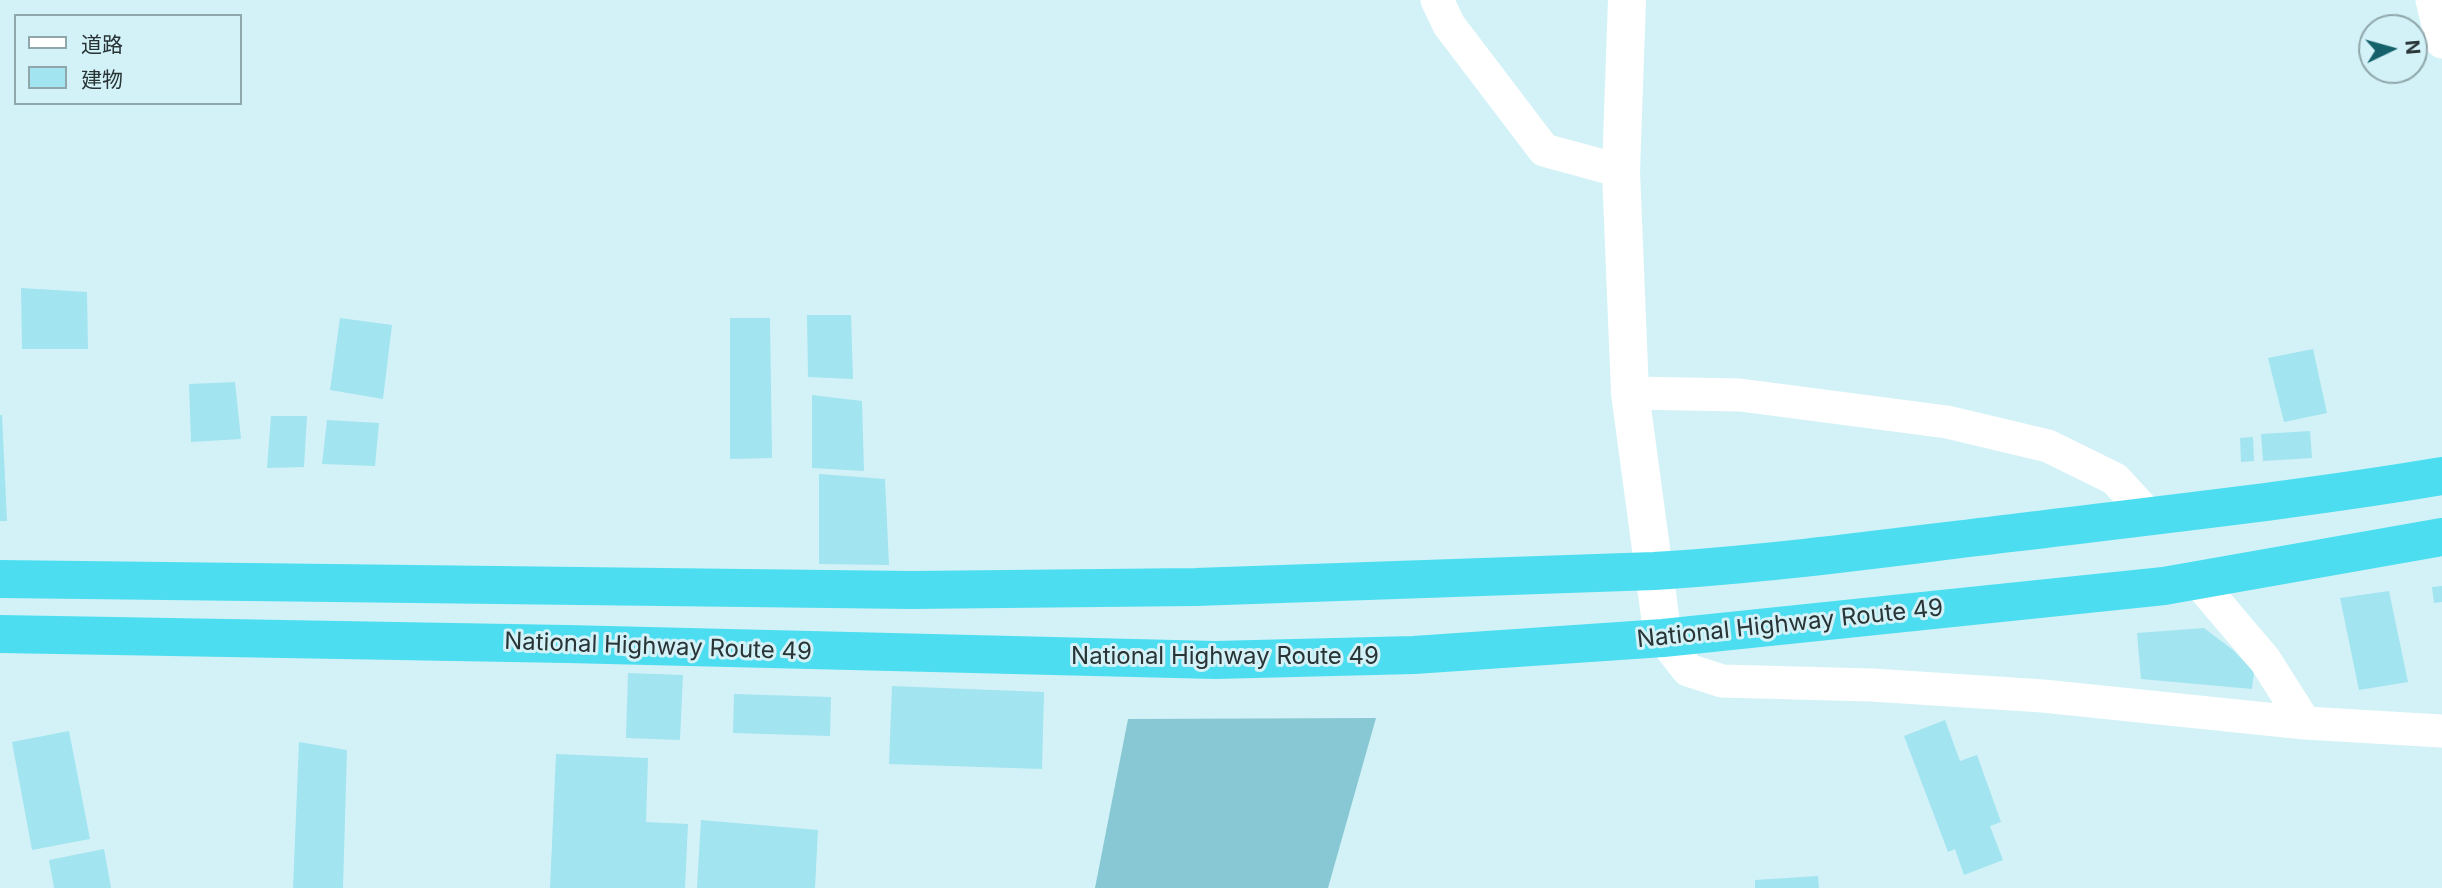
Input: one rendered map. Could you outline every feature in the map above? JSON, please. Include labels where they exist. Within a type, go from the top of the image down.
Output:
[{"type":"highway","points":[[0,579],[911,590],[1196,587],[1654,571],[1728,567],[2150,516],[2359,490],[2442,475]]},
{"type":"highway","name":"National Highway Route 49","points":[[0,634],[1215,660],[1414,655],[1663,638],[2164,586],[2442,537]]},
{"type":"street","points":[[1437,0],[1449,25],[1544,150],[1621,170]]},
{"type":"street","points":[[1627,0],[1621,170],[1630,393],[1663,638],[1688,670],[1722,681],[1872,685],[2043,696],[2305,723],[2442,731]]},
{"type":"street","points":[[2432,0],[2442,42]]},
{"type":"street","points":[[1630,393],[1752,397],[1947,422],[2048,446],[2115,479],[2150,516]]},
{"type":"street","points":[[2197,580],[2265,660],[2305,723]]},
{"type":"shaded area","points":[[1376,718],[1328,888],[1095,888],[1128,719]]},
{"type":"building","points":[[21,288],[87,292],[88,349],[22,349]]},
{"type":"building","points":[[807,315],[851,315],[853,379],[808,377]]},
{"type":"building","points":[[340,318],[392,325],[383,399],[330,390]]},
{"type":"building","points":[[730,318],[770,318],[772,458],[730,459]]},
{"type":"building","points":[[2313,349],[2327,413],[2284,422],[2268,358]]},
{"type":"building","points":[[235,382],[241,439],[191,442],[189,384]]},
{"type":"building","points":[[812,395],[862,401],[864,471],[812,468]]},
{"type":"building","points":[[2,415],[7,521],[0,521]]},
{"type":"building","points":[[271,416],[307,416],[304,467],[267,468]]},
{"type":"building","points":[[327,420],[379,423],[375,466],[322,464]]},
{"type":"building","points":[[2310,431],[2312,458],[2263,461],[2261,434]]},
{"type":"building","points":[[2253,437],[2254,461],[2241,462],[2240,438]]},
{"type":"building","points":[[819,474],[885,479],[889,565],[819,564]]},
{"type":"building","points":[[2442,586],[2442,602],[2434,603],[2432,587]]},
{"type":"building","points":[[2389,591],[2408,682],[2359,690],[2340,598]]},
{"type":"building","points":[[2204,628],[2233,650],[2254,672],[2252,689],[2141,679],[2137,633]]},
{"type":"building","points":[[628,673],[683,675],[680,740],[626,738]]},
{"type":"building","points":[[892,686],[1044,692],[1042,769],[889,764]]},
{"type":"building","points":[[734,694],[831,697],[830,736],[733,733]]},
{"type":"building","points":[[1945,720],[1960,761],[1977,755],[2001,822],[1990,826],[2003,860],[1964,875],[1955,849],[1948,852],[1904,736]]},
{"type":"building","points":[[69,731],[90,839],[32,850],[12,742]]},
{"type":"building","points":[[299,742],[347,750],[343,888],[293,888]]},
{"type":"building","points":[[556,754],[648,758],[646,822],[688,824],[685,888],[550,888]]},
{"type":"building","points":[[701,820],[818,830],[815,888],[697,888]]},
{"type":"building","points":[[104,849],[111,888],[54,888],[49,860]]},
{"type":"building","points":[[1818,876],[1819,888],[1755,888],[1755,880]]}]
